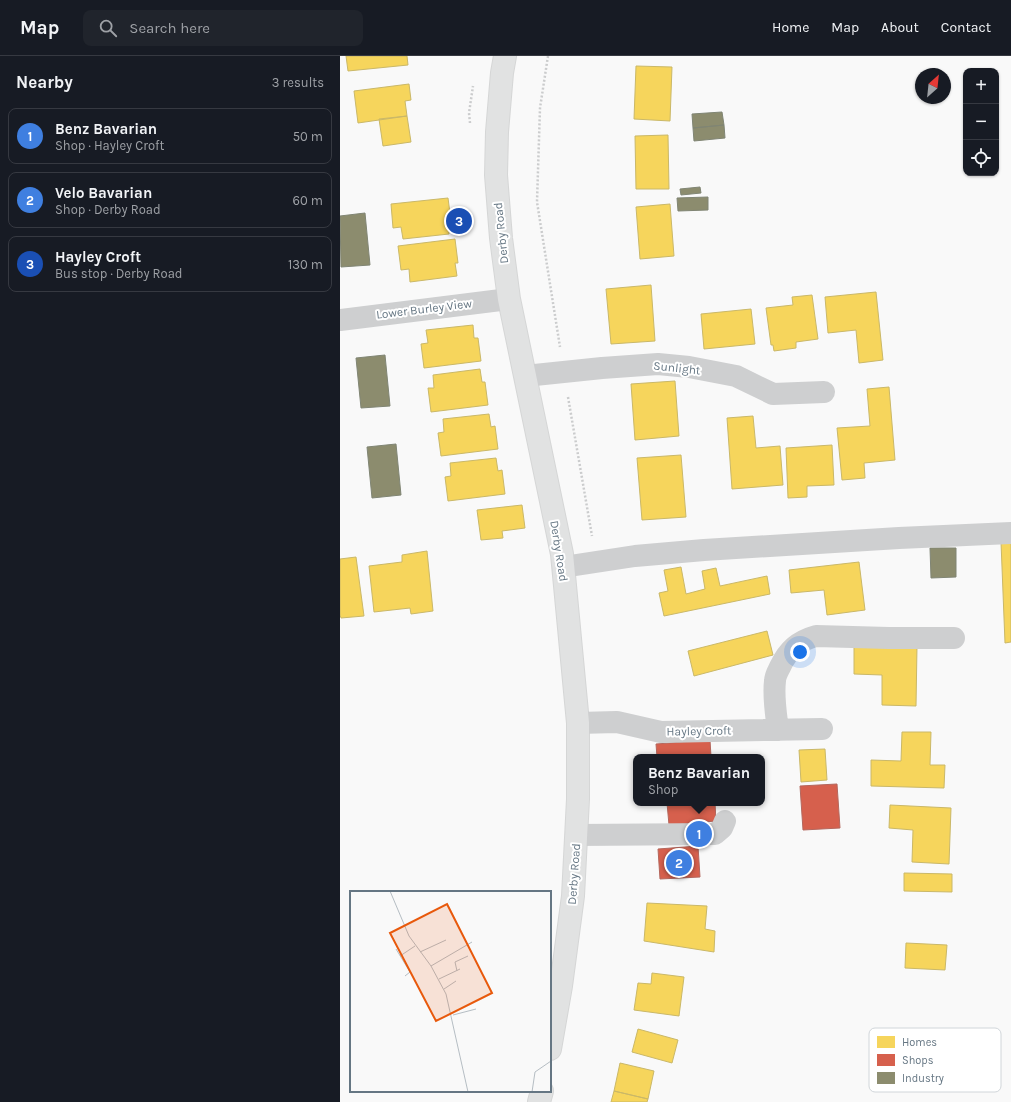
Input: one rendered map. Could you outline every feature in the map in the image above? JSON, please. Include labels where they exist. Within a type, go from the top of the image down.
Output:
[{"type":"highway","name":"Derby Road","points":[[505,56],[497,132],[496,176],[498,205],[509,299],[563,567],[578,723],[578,799],[573,896],[561,986],[551,1043]]},
{"type":"highway","points":[[539,1102],[542,1092]]},
{"type":"street","name":"Lower Burley View","points":[[340,320],[509,299]]},
{"type":"street","name":"Sunlight","points":[[525,376],[658,364],[689,367],[736,376],[773,394],[824,392]]},
{"type":"street","points":[[563,567],[635,556],[704,550],[899,538],[1011,533]]},
{"type":"street","points":[[778,730],[774,692],[775,679],[782,661],[789,651],[799,642],[816,636],[954,638]]},
{"type":"street","name":"Hayley Croft","points":[[578,723],[617,722],[661,732],[822,730]]},
{"type":"street","points":[[576,835],[715,834],[722,828],[725,821]]},
{"type":"path","points":[[548,56],[540,108],[537,202],[564,372],[597,562]]},
{"type":"building: Homes","points":[[346,56],[407,56],[408,65],[348,71]]},
{"type":"building: Homes","points":[[636,66],[672,67],[670,121],[634,119]]},
{"type":"building: Homes","points":[[409,84],[411,100],[405,101],[407,116],[358,123],[354,91]]},
{"type":"building: Homes","points":[[407,116],[411,142],[383,146],[379,119]]},
{"type":"building: Homes","points":[[668,135],[669,189],[636,189],[635,136]]},
{"type":"building: Homes","points":[[448,198],[451,221],[448,221],[449,234],[403,239],[401,227],[393,228],[391,204]]},
{"type":"building: Homes","points":[[670,204],[674,256],[640,259],[636,207]]},
{"type":"building: Homes","points":[[455,239],[458,263],[455,263],[457,276],[410,282],[409,269],[401,270],[398,246]]},
{"type":"building: Homes","points":[[651,285],[655,341],[611,344],[606,289]]},
{"type":"building: Homes","points":[[876,292],[883,360],[859,363],[856,330],[828,333],[825,297]]},
{"type":"building: Homes","points":[[812,295],[818,339],[796,342],[796,348],[774,351],[773,345],[771,345],[766,308],[793,305],[792,297]]},
{"type":"building: Homes","points":[[751,309],[755,344],[704,349],[701,314]]},
{"type":"building: Homes","points":[[473,325],[474,338],[478,338],[481,361],[424,368],[421,344],[428,343],[426,330]]},
{"type":"building: Homes","points":[[480,369],[482,382],[485,382],[488,405],[431,412],[428,388],[434,388],[433,375]]},
{"type":"building: Homes","points":[[675,381],[679,436],[635,440],[631,384]]},
{"type":"building: Homes","points":[[889,387],[895,460],[864,463],[865,478],[842,480],[837,428],[870,426],[867,389]]},
{"type":"building: Homes","points":[[489,414],[491,427],[495,426],[498,449],[441,456],[438,433],[444,432],[443,419]]},
{"type":"building: Homes","points":[[753,416],[756,448],[780,446],[783,485],[732,489],[727,418]]},
{"type":"building: Homes","points":[[832,445],[834,485],[807,486],[807,497],[788,498],[786,448]]},
{"type":"building: Homes","points":[[681,455],[686,517],[642,520],[637,458]]},
{"type":"building: Homes","points":[[496,458],[498,471],[502,470],[505,494],[448,501],[445,477],[451,476],[450,463]]},
{"type":"building: Homes","points":[[522,505],[525,528],[502,531],[503,538],[481,540],[477,510]]},
{"type":"building: Homes","points":[[1001,542],[1011,542],[1011,642],[1005,643]]},
{"type":"building: Homes","points":[[427,551],[433,611],[411,614],[410,608],[374,612],[369,566],[402,562],[402,555]]},
{"type":"building: Homes","points":[[356,557],[364,616],[341,618],[340,559]]},
{"type":"building: Homes","points":[[859,562],[865,610],[827,615],[824,590],[791,593],[789,570]]},
{"type":"building: Homes","points":[[681,567],[686,594],[705,589],[702,571],[716,568],[720,586],[767,576],[770,594],[664,616],[659,593],[668,591],[664,570]]},
{"type":"building: Homes","points":[[767,631],[773,655],[694,676],[688,651]]},
{"type":"building: Homes","points":[[854,646],[917,646],[916,706],[882,705],[882,675],[854,674]]},
{"type":"building: Homes","points":[[902,732],[931,732],[930,765],[945,765],[944,788],[871,786],[871,760],[901,761]]},
{"type":"building: Homes","points":[[825,749],[827,780],[801,782],[799,750]]},
{"type":"building: Homes","points":[[890,805],[951,808],[949,864],[912,862],[913,830],[889,828]]},
{"type":"building: Homes","points":[[904,873],[952,874],[952,892],[904,891]]},
{"type":"building: Homes","points":[[647,903],[707,906],[705,929],[715,931],[714,952],[644,941]]},
{"type":"building: Homes","points":[[906,943],[947,945],[945,970],[905,968]]},
{"type":"building: Homes","points":[[652,973],[684,977],[679,1016],[634,1010],[638,983],[651,984]]},
{"type":"building: Homes","points":[[638,1029],[678,1040],[672,1063],[632,1052]]},
{"type":"building: Homes","points":[[620,1063],[654,1071],[648,1099],[614,1091]]},
{"type":"building: Homes","points":[[614,1091],[648,1099],[647,1102],[611,1102]]},
{"type":"building: Shops","points":[[710,740],[711,754],[657,754],[656,744]]},
{"type":"building: Shops","points":[[837,784],[840,828],[803,830],[800,786]]},
{"type":"building: Shops","points":[[667,806],[715,806],[716,821],[669,825]]},
{"type":"building: Shops","points":[[698,846],[700,877],[660,879],[658,849]]},
{"type":"building: Industry","points":[[722,112],[724,125],[693,128],[692,114]]},
{"type":"building: Industry","points":[[724,125],[725,138],[694,141],[693,128]]},
{"type":"building: Industry","points":[[700,187],[701,193],[681,195],[680,189]]},
{"type":"building: Industry","points":[[708,197],[708,210],[678,211],[677,198]]},
{"type":"building: Industry","points":[[365,213],[370,265],[341,267],[340,216]]},
{"type":"building: Industry","points":[[385,355],[390,406],[361,408],[356,358]]},
{"type":"building: Industry","points":[[396,444],[401,495],[372,498],[367,447]]},
{"type":"building: Industry","points":[[930,548],[956,548],[956,577],[931,578]]},
{"type":"place","name":"Hayley Croft","points":[[459,221]]},
{"type":"place","name":"Benz Bavarian","points":[[699,834]]},
{"type":"place","name":"Velo Bavarian","points":[[679,863]]}]
